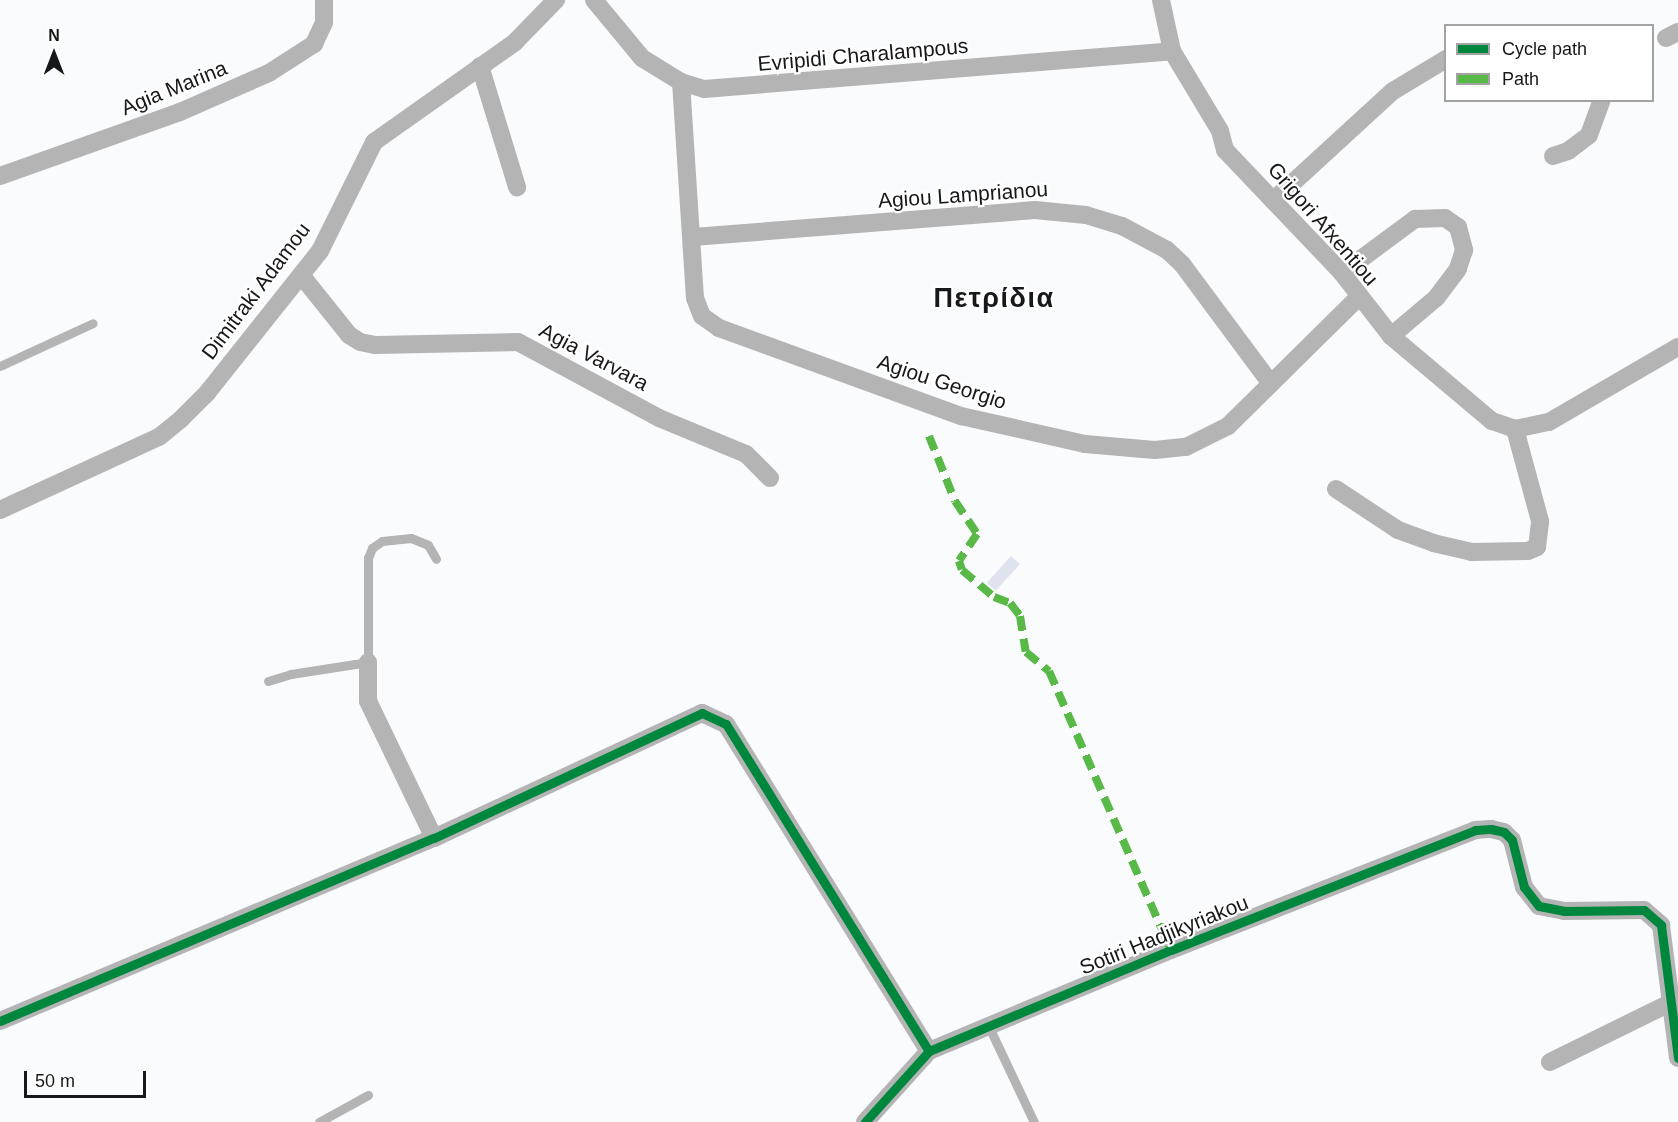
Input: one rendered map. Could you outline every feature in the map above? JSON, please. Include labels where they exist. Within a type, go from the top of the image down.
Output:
[{"type":"street","name":"Agia Marina","points":[[0,176],[180,112],[269,73],[314,44],[324,23],[324,0]]},
{"type":"street","name":"Dimitraki Adamou","points":[[0,510],[159,437],[207,393],[320,251],[374,142],[528,31],[556,0]]},
{"type":"street","name":"Evripidi Charalampous","points":[[594,0],[642,58],[681,82],[722,90],[1172,51]]},
{"type":"street","name":"Grigori Afxentiou","points":[[1161,0],[1172,51],[1220,131],[1225,150],[1275,199],[1342,273],[1358,298],[1390,336],[1453,392],[1492,421],[1515,429]]},
{"type":"street","points":[[1275,199],[1393,91],[1444,60]]},
{"type":"street","points":[[480,66],[517,187]]},
{"type":"street","name":"Agiou Georgio","points":[[681,82],[693,237],[695,298],[702,316],[714,325],[961,416],[1085,444],[1155,450],[1186,447],[1228,426],[1358,298]]},
{"type":"street","points":[[1553,156],[1568,151],[1589,135],[1601,102]]},
{"type":"street","name":"Agiou Lamprianou","points":[[693,237],[1035,210],[1086,214],[1145,236],[1174,257],[1271,384]]},
{"type":"street","points":[[1342,273],[1415,219],[1445,218],[1458,227],[1464,250],[1458,269],[1436,298],[1390,336]]},
{"type":"street","name":"Agia Varvara","points":[[301,275],[349,335],[360,342],[376,345],[518,342],[659,418],[746,454],[770,478]]},
{"type":"street","points":[[1336,489],[1398,530],[1433,543],[1472,552],[1528,551],[1537,547],[1540,521],[1515,429],[1565,416],[1678,346]]},
{"type":"street","points":[[368,662],[368,701],[434,838]]},
{"type":"street","points":[[0,1021],[434,838],[694,714],[718,718],[732,734],[930,1051]]},
{"type":"street","name":"Sotiri Hadjikyriakou","points":[[865,1122],[907,1071],[930,1051],[1475,830],[1504,832],[1517,850],[1524,887],[1539,906],[1564,911],[1629,908],[1653,916],[1665,936],[1672,1002]]},
{"type":"street","points":[[1550,1062],[1672,1002],[1678,1058]]},
{"type":"lane","points":[[0,366],[93,322]]},
{"type":"lane","points":[[268,681],[291,674],[368,662],[368,558],[372,548],[382,541],[411,538],[428,545],[436,559]]},
{"type":"lane","points":[[989,1027],[1034,1122]]},
{"type":"lane","points":[[319,1122],[368,1095]]},
{"type":"building","points":[[1011,556],[1020,564],[996,591],[987,583]]},
{"type":"marked path","points":[[929,436],[955,501],[977,534],[959,561],[962,570],[994,597],[1010,603],[1020,616],[1026,652],[1049,671],[1171,950]]},
{"type":"cycle path","points":[[0,1021],[434,838],[702,713],[726,724],[929,1051]]},
{"type":"cycle path","points":[[865,1122],[929,1051],[1171,950],[1475,830],[1491,829],[1504,832],[1512,840],[1524,887],[1539,906],[1564,911],[1644,910],[1661,925],[1678,1058]]},
{"type":"district","name":"Πετρίδια","points":[[994,299]]}]
